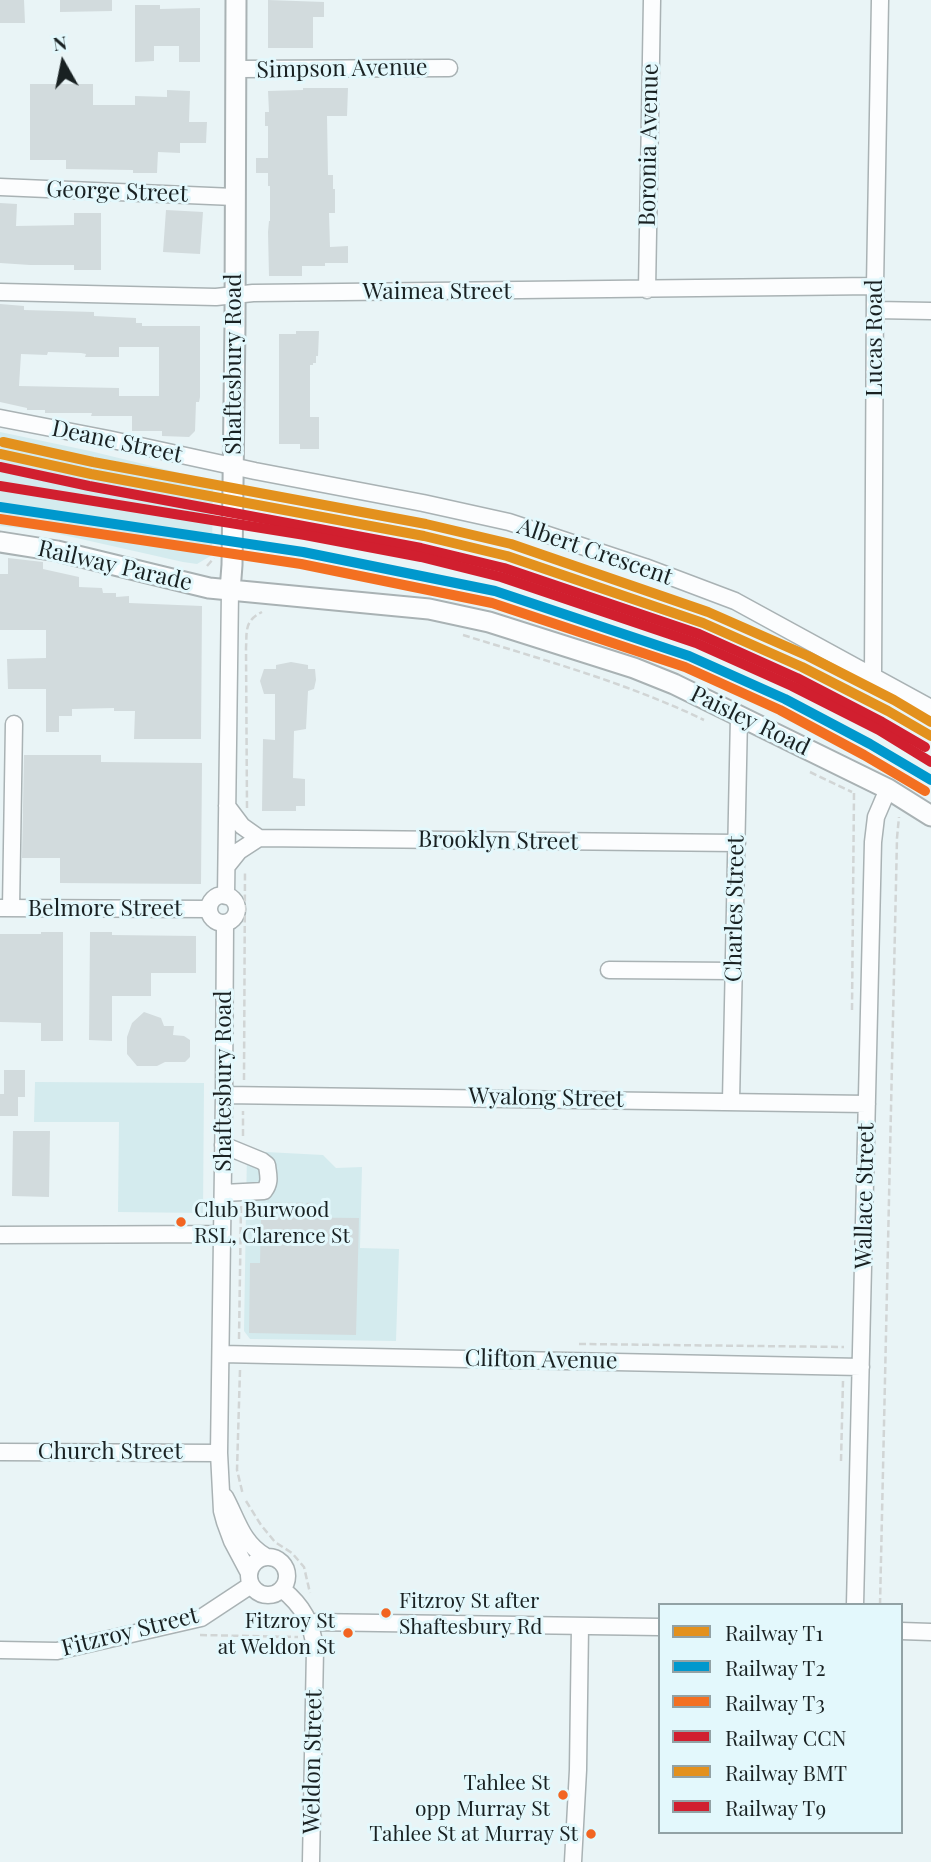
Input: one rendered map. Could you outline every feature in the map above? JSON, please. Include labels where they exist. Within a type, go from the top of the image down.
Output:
[{"type":"main road","name":"Shaftesbury Road","points":[[230,591],[236,0]]},
{"type":"main road","name":"Railway Parade","points":[[0,542],[57,551],[230,591]]},
{"type":"main road","name":"Paisley Road","points":[[230,591],[429,609],[489,622],[634,668],[739,716],[884,798],[931,816]]},
{"type":"street","name":"Boronia Avenue","points":[[647,290],[652,0]]},
{"type":"street","name":"Lucas Road","points":[[873,675],[880,0]]},
{"type":"street","name":"Simpson Avenue","points":[[236,69],[449,68]]},
{"type":"street","name":"George Street","points":[[0,187],[234,197]]},
{"type":"street","name":"Waimea Street","points":[[0,292],[216,297],[253,293],[875,286]]},
{"type":"street","points":[[875,310],[931,312]]},
{"type":"street","name":"Deane Street","points":[[0,418],[108,439],[233,471]]},
{"type":"street","name":"Albert Crescent","points":[[233,471],[423,503],[521,526],[645,567],[735,601],[931,708]]},
{"type":"street","name":"Shaftesbury Road","points":[[226,896],[230,591]]},
{"type":"street","name":"Charles Street","points":[[731,1101],[739,716]]},
{"type":"street","points":[[6,908],[7,783],[15,724]]},
{"type":"street","name":"Wallace Street","points":[[855,1603],[873,842],[876,817],[884,798]]},
{"type":"street","points":[[227,806],[251,838],[227,866]]},
{"type":"street","name":"Brooklyn Street","points":[[251,838],[737,843]]},
{"type":"street","points":[[226,896],[235,902],[237,910],[232,920],[220,923],[214,919],[209,909],[214,899],[226,896]]},
{"type":"street","name":"Belmore Street","points":[[6,908],[209,909]]},
{"type":"street","name":"Shaftesbury Road","points":[[225,923],[219,1453],[222,1511],[232,1541],[250,1579]]},
{"type":"street","points":[[609,970],[734,971]]},
{"type":"street","name":"Wyalong Street","points":[[224,1095],[867,1104]]},
{"type":"street","points":[[223,1145],[267,1165],[269,1185],[264,1191],[223,1193]]},
{"type":"street","points":[[0,1235],[222,1234]]},
{"type":"street","name":"Clifton Avenue","points":[[221,1354],[861,1367]]},
{"type":"street","name":"Church Street","points":[[0,1452],[219,1453]]},
{"type":"street","name":"Shaftesbury Road","points":[[222,1492],[247,1542],[265,1556]]},
{"type":"street","points":[[265,1556],[277,1559],[285,1567],[287,1579],[278,1593],[260,1593],[250,1579],[255,1562],[265,1556]]},
{"type":"street","name":"Fitzroy Street","points":[[0,1650],[57,1651],[201,1618],[250,1579]]},
{"type":"street","name":"Weldon Street","points":[[282,1589],[293,1598],[310,1622],[316,1660],[311,1862]]},
{"type":"street","points":[[310,1622],[658,1627]]},
{"type":"street","points":[[573,1862],[578,1770],[580,1626]]},
{"type":"street","points":[[903,1631],[931,1632]]},
{"type":"path","points":[[207,566],[214,559],[214,555]]},
{"type":"path","points":[[242,1153],[245,859],[251,838],[246,648],[248,622],[262,611]]},
{"type":"path","points":[[463,635],[555,663],[666,702],[709,722]]},
{"type":"path","points":[[802,768],[854,793],[884,798],[899,817],[880,1603]]},
{"type":"path","points":[[852,1010],[854,793]]},
{"type":"path","points":[[239,1342],[242,1193]]},
{"type":"path","points":[[275,1204],[314,1204],[314,1214]]},
{"type":"path","points":[[572,1344],[844,1348]]},
{"type":"path","points":[[240,1366],[237,1470],[243,1497],[275,1542],[292,1553],[304,1567],[310,1597]]},
{"type":"path","points":[[841,1468],[843,1376]]},
{"type":"path","points":[[197,1635],[298,1637]]},
{"type":"shaded area","points":[[0,432],[213,481],[212,555],[197,564],[41,530],[0,526]]},
{"type":"shaded area","points":[[35,1082],[204,1083],[203,1213],[118,1212],[119,1122],[34,1122]]},
{"type":"shaded area","points":[[247,1151],[323,1155],[336,1168],[362,1167],[360,1248],[399,1249],[396,1341],[250,1339],[244,1331]]},
{"type":"building","points":[[0,0],[24,0],[25,23],[0,23]]},
{"type":"building","points":[[60,0],[112,0],[112,11],[60,12]]},
{"type":"building","points":[[268,0],[324,2],[324,17],[313,17],[313,48],[268,48]]},
{"type":"building","points":[[135,5],[160,5],[160,9],[200,8],[200,62],[179,62],[179,46],[154,46],[154,61],[135,62]]},
{"type":"building","points":[[30,84],[93,84],[93,105],[135,105],[135,96],[167,97],[167,90],[190,91],[189,122],[207,122],[206,143],[180,143],[180,153],[158,152],[157,173],[66,169],[66,160],[30,160]]},
{"type":"building","points":[[348,88],[347,116],[327,116],[328,175],[333,175],[335,189],[335,213],[329,213],[330,247],[348,246],[348,263],[302,266],[302,276],[269,276],[270,186],[268,173],[256,173],[256,158],[268,158],[265,112],[269,112],[268,91]]},
{"type":"building","points":[[0,203],[17,204],[16,226],[74,225],[74,213],[101,213],[101,270],[74,270],[74,265],[0,263]]},
{"type":"building","points":[[166,210],[203,212],[200,254],[163,252]]},
{"type":"building","points":[[0,304],[24,306],[24,310],[94,312],[94,316],[136,318],[136,323],[142,323],[142,326],[200,326],[200,397],[199,402],[196,402],[195,431],[189,437],[162,436],[162,431],[132,431],[132,416],[45,413],[45,410],[27,410],[0,402]],"holes":[[[119,347],[159,347],[159,396],[119,396],[119,388],[19,386],[21,354],[81,353],[86,354],[85,357],[119,357]]]},
{"type":"building","points":[[296,331],[319,331],[318,356],[316,363],[310,365],[310,417],[319,417],[319,449],[300,449],[300,444],[279,444],[279,334],[296,334]]},
{"type":"building","points":[[8,558],[43,562],[43,569],[79,577],[79,587],[102,588],[103,593],[116,593],[116,597],[129,596],[129,603],[202,606],[201,739],[134,739],[135,711],[114,711],[114,708],[72,709],[72,716],[59,716],[59,732],[46,732],[46,689],[8,689],[7,659],[46,658],[46,630],[0,630],[0,574],[8,574]]},
{"type":"building","points":[[291,662],[315,669],[314,689],[308,691],[306,729],[294,731],[293,778],[305,779],[305,806],[296,806],[296,811],[262,811],[263,739],[275,740],[275,694],[264,694],[260,681],[264,669],[276,669],[276,665]]},
{"type":"building","points":[[24,755],[101,755],[101,762],[202,763],[201,884],[60,883],[60,858],[22,858]]},
{"type":"building","points":[[63,932],[63,1041],[41,1041],[41,1023],[0,1022],[0,934]]},
{"type":"building","points":[[90,932],[112,932],[112,935],[196,936],[196,973],[151,973],[151,996],[112,996],[112,1041],[89,1040]]},
{"type":"building","points":[[144,1012],[161,1018],[164,1026],[174,1026],[173,1035],[184,1036],[190,1040],[190,1057],[185,1062],[137,1066],[127,1054],[127,1037],[132,1023]]},
{"type":"building","points":[[4,1070],[25,1070],[25,1097],[18,1097],[18,1116],[0,1116]]},
{"type":"building","points":[[13,1131],[50,1131],[49,1197],[12,1196]]},
{"type":"building","points":[[261,1217],[359,1218],[356,1335],[249,1333],[250,1263],[260,1263]]},
{"type":"rail line","name":"BMT","points":[[3,442],[93,462],[426,524],[511,544],[708,612],[808,656],[931,722]]},
{"type":"rail line","name":"T1","points":[[0,454],[91,474],[424,536],[507,556],[703,623],[802,667],[931,736]]},
{"type":"rail line","name":"CCN","points":[[0,467],[421,548],[504,568],[699,634],[797,678],[925,747]]},
{"type":"rail line","name":"T9","points":[[0,486],[305,535],[421,557],[501,577],[696,643],[792,686],[879,730],[931,762]]},
{"type":"rail line","name":"T2","points":[[0,507],[303,552],[495,591],[689,656],[785,699],[931,780]]},
{"type":"rail line","name":"T3","points":[[0,519],[301,564],[492,603],[685,667],[780,710],[925,791]]},
{"type":"place","name":"Club Burwood RSL, Clarence St","points":[[181,1222]]},
{"type":"place","name":"Fitzroy St after Shaftesbury Rd","points":[[386,1613]]},
{"type":"place","name":"Fitzroy St at Weldon St","points":[[348,1633]]},
{"type":"place","name":"Tahlee St opp Murray St","points":[[563,1795]]},
{"type":"place","name":"Tahlee St at Murray St","points":[[591,1834]]}]
